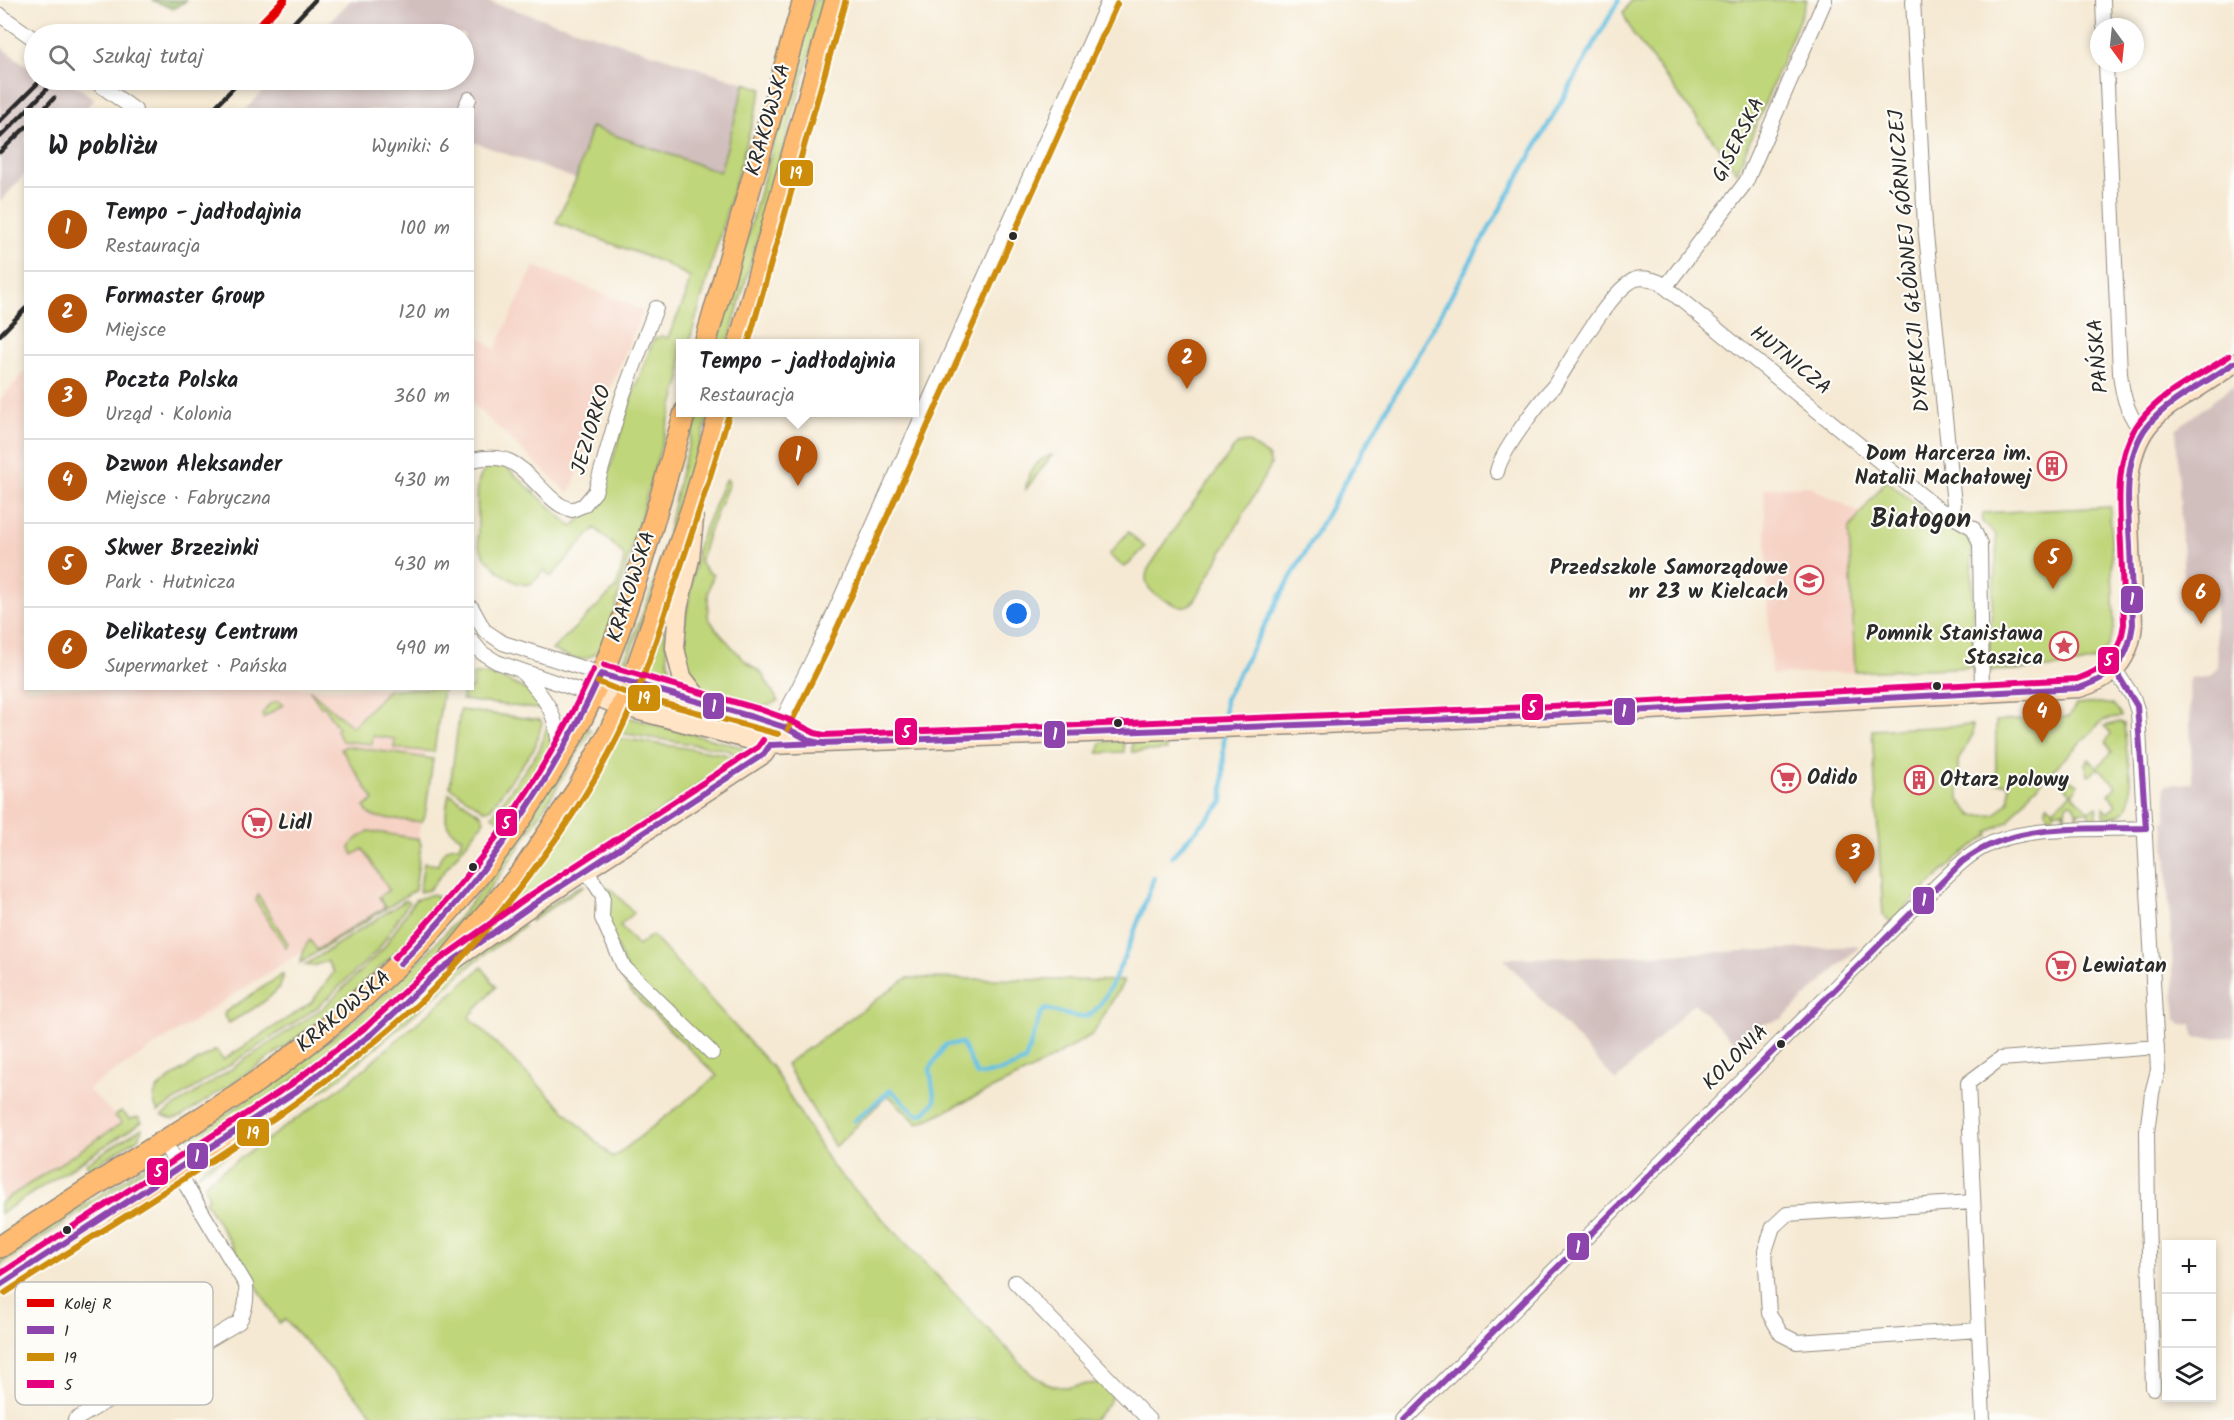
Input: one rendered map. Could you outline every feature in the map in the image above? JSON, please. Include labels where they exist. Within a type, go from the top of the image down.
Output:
[{"type":"main road","name":"KRAKOWSKA","points":[[706,339],[804,0]]},
{"type":"main road","name":"KRAKOWSKA","points":[[740,339],[836,0]]},
{"type":"main road","points":[[592,695],[621,706],[770,745],[1532,716],[1982,695],[2079,688],[2106,678],[2115,670],[2127,651],[2132,631],[2129,473],[2135,446],[2142,432],[2162,411],[2234,363]]},
{"type":"main road","name":"KRAKOWSKA","points":[[0,1247],[286,1060],[347,1013],[440,923],[485,869],[518,824],[559,758],[592,695],[618,633],[649,539],[684,417]]},
{"type":"main road","name":"KRAKOWSKA","points":[[0,1285],[178,1171],[342,1058],[401,1008],[440,970],[522,872],[538,851],[595,760],[631,684],[696,499],[719,417]]},
{"type":"main road","points":[[696,499],[690,559],[678,609],[675,648],[682,677],[702,703]]},
{"type":"main road","points":[[601,674],[780,725],[814,743]]},
{"type":"main road","points":[[440,970],[586,870],[764,754],[770,745]]},
{"type":"street","points":[[770,745],[817,651],[1109,0]]},
{"type":"street","name":"GISERSKA","points":[[1666,286],[1746,182],[1825,0]]},
{"type":"street","name":"DYREKCJI GŁÓWNEJ GÓRNICZEJ","points":[[1913,0],[1924,225],[1954,504],[1952,517]]},
{"type":"street","points":[[2103,0],[2104,18]]},
{"type":"street","points":[[0,15],[24,32]]},
{"type":"street","name":"PAŃSKA","points":[[2106,72],[2122,394],[2134,423],[2142,432]]},
{"type":"street","points":[[107,90],[132,108]]},
{"type":"street","name":"HUTNICZA","points":[[1497,472],[1500,459],[1541,399],[1554,386],[1618,292],[1633,280],[1642,278],[1659,282],[1937,508],[1973,528],[1980,544],[1982,695]]},
{"type":"street","name":"JEZIORKO","points":[[474,460],[494,457],[512,461],[557,504],[572,510],[584,505],[595,492],[623,395],[656,308]]},
{"type":"street","points":[[474,612],[484,630],[503,642],[601,674]]},
{"type":"street","points":[[474,643],[482,653],[497,662],[592,695]]},
{"type":"street","points":[[519,670],[542,695],[553,713],[558,729],[559,758]]},
{"type":"street","points":[[2115,670],[2133,697],[2138,712],[2146,828],[2158,1070],[2152,1093],[2147,1132],[2153,1388]]},
{"type":"street","name":"KOLONIA","points":[[1405,1420],[1926,896],[1975,853],[2004,837],[2029,833],[2146,828]]},
{"type":"street","points":[[586,870],[603,896],[602,918],[624,967],[712,1053]]},
{"type":"street","points":[[1983,1420],[1968,1083],[2000,1059],[2157,1047]]},
{"type":"street","points":[[164,1141],[178,1171],[246,1286],[245,1312],[239,1322],[213,1338]]},
{"type":"street","points":[[1973,1202],[1787,1214],[1773,1227],[1765,1251],[1769,1313],[1781,1334],[1797,1342],[1979,1330]]},
{"type":"street","points":[[1015,1282],[1149,1420]]},
{"type":"street","points":[[75,1420],[100,1405]]},
{"type":"shaded area","points":[[351,0],[484,0],[745,83],[720,172],[592,127],[576,179],[474,142],[474,108],[247,108],[264,90],[474,90],[474,24],[328,24]]},
{"type":"shaded area","points":[[0,47],[24,64],[24,90],[82,90],[95,99],[86,108],[24,108],[24,175],[0,202]]},
{"type":"shaded area","points":[[534,266],[643,310],[569,494],[474,405],[474,332],[495,350]]},
{"type":"shaded area","points":[[24,373],[24,690],[430,690],[419,838],[412,890],[308,956],[302,952],[277,967],[88,1089],[122,1123],[0,1203],[0,399]]},
{"type":"shaded area","points":[[2234,385],[2234,1037],[2194,1038],[2192,1024],[2181,1025],[2176,1019],[2164,822],[2167,821],[2165,785],[2192,783],[2189,678],[2209,677],[2217,668],[2214,579],[2184,580],[2176,429]]},
{"type":"shaded area","name":"Przedszkole Samorządowe nr 23 w Kielcach","points":[[1808,486],[1861,513],[1849,529],[1855,672],[1771,675],[1764,488]]},
{"type":"shaded area","points":[[1860,946],[1782,1019],[1760,1025],[1739,1047],[1694,1003],[1616,1081],[1503,958],[1598,957]]},
{"type":"green space","points":[[152,0],[186,0],[186,1],[173,9]]},
{"type":"green space","points":[[814,0],[825,0],[729,339],[718,339]]},
{"type":"green space","points":[[1631,0],[1807,0],[1737,172],[1633,34],[1623,13]]},
{"type":"green space","points":[[745,83],[762,89],[690,339],[676,339],[676,395],[609,632],[597,652],[589,657],[572,658],[552,650],[616,588],[624,560],[623,554],[595,528],[551,577],[544,570],[532,583],[517,583],[493,566],[479,545],[477,491],[481,475],[486,469],[504,465],[572,527],[594,506],[603,492],[630,401],[654,339],[662,336],[668,338],[685,298],[690,277],[664,263],[556,223],[576,179],[591,127],[720,172]]},
{"type":"green space","points":[[697,417],[708,417],[668,556],[625,667],[623,662],[648,600],[666,542],[680,475]]},
{"type":"green space","points":[[1248,442],[1268,456],[1271,465],[1195,600],[1184,607],[1164,599],[1150,590],[1146,581],[1148,569],[1182,518],[1237,444]]},
{"type":"green space","points":[[1052,455],[1026,489],[1033,468],[1041,460]]},
{"type":"green space","points":[[727,479],[729,483],[708,534],[700,562],[713,575],[708,592],[708,617],[743,659],[762,674],[778,701],[770,705],[734,704],[702,691],[689,674],[684,656],[682,638],[698,545]]},
{"type":"green space","points":[[1886,480],[1939,523],[1965,536],[1971,544],[1974,667],[1855,672],[1849,529]]},
{"type":"green space","points":[[2110,507],[2114,624],[2111,640],[2106,649],[2095,660],[2086,663],[2060,667],[1991,671],[1988,657],[1997,548],[1996,535],[1982,522],[1983,513]]},
{"type":"green space","points":[[1128,532],[1145,547],[1124,567],[1109,555]]},
{"type":"green space","points":[[664,627],[668,661],[676,686],[674,687],[645,678]]},
{"type":"green space","points":[[474,674],[479,674],[494,676],[516,685],[531,694],[545,710],[462,700],[463,690],[474,690]]},
{"type":"green space","points":[[310,690],[352,727],[388,690],[443,690],[434,752],[394,748],[395,739],[373,736],[372,744],[342,741],[336,730],[338,728],[324,706],[321,707]]},
{"type":"green space","points":[[640,699],[755,727],[757,731],[649,705]]},
{"type":"green space","points":[[278,701],[283,705],[263,718],[262,714],[270,704]]},
{"type":"green space","points":[[2100,703],[2113,705],[2121,717],[2102,721],[2028,795],[2008,822],[1988,832],[1989,835],[1956,859],[1891,922],[1883,915],[1872,730],[1973,725],[1973,734],[1958,761],[1959,800],[1973,816],[1995,815],[2009,801],[2009,783],[1996,783],[1996,721],[2069,717],[2076,705]]},
{"type":"green space","points":[[460,710],[540,720],[542,723],[535,747],[490,809],[484,810],[450,787]]},
{"type":"green space","points":[[627,717],[741,747],[743,751],[738,755],[724,749],[619,733]]},
{"type":"green space","points":[[549,720],[550,750],[545,761],[532,783],[498,820],[492,816],[540,749]]},
{"type":"green space","points":[[2120,722],[2124,724],[2131,784],[2130,800],[2123,812],[2105,817],[2103,808],[2108,813],[2116,805],[2109,794],[2116,786],[2099,768],[2088,775],[2085,764],[2089,759],[2097,767],[2112,752],[2106,742],[2111,733],[2104,726]]},
{"type":"green space","points":[[586,728],[591,730],[529,831],[484,896],[435,957],[385,1007],[311,1068],[205,1139],[190,1142],[192,1137],[268,1085],[340,1031],[409,971],[441,938],[502,861]]},
{"type":"green space","points":[[616,739],[724,754],[733,759],[676,801],[511,907],[511,903],[542,860]]},
{"type":"green space","points":[[1162,739],[1166,750],[1132,752],[1132,740]]},
{"type":"green space","points":[[1121,741],[1124,745],[1124,752],[1098,753],[1101,742]]},
{"type":"green space","points":[[346,746],[433,759],[422,822],[375,817],[369,814],[364,807],[374,800],[341,749]]},
{"type":"green space","points":[[2070,780],[2079,784],[2072,794],[2089,811],[2097,806],[2097,818],[2089,818],[2089,812],[2078,812],[2077,819],[2075,805],[2071,803],[2067,805],[2065,820],[2063,820],[2065,811],[2054,811],[2053,820],[2047,815],[2048,804],[2053,809],[2071,793],[2063,784]]},
{"type":"green space","points":[[449,793],[481,814],[484,821],[429,890],[419,892],[424,863],[438,865],[445,851],[459,846],[462,838],[455,834],[447,824]]},
{"type":"green space","points":[[369,831],[419,839],[421,844],[415,890],[300,963],[310,940],[317,950],[385,907],[379,897],[389,890],[363,849],[353,855],[350,848],[354,841]]},
{"type":"green space","points":[[585,885],[531,921],[532,916],[576,888]]},
{"type":"green space","points":[[604,886],[613,891],[634,913],[620,925],[638,946],[652,935],[772,1067],[832,1166],[1032,1375],[1044,1382],[1061,1387],[1106,1383],[1110,1388],[1111,1398],[1093,1420],[378,1420],[285,1320],[279,1323],[205,1201],[209,1197],[205,1189],[206,1182],[346,1084],[482,967],[496,987],[469,1017],[613,1158],[717,1076],[631,992],[620,977],[627,971],[608,925]]},
{"type":"green space","points":[[433,894],[438,897],[438,900],[413,935],[335,1008],[260,1065],[181,1117],[172,1119],[162,1115],[323,1008],[383,949],[415,900]]},
{"type":"green space","points":[[258,895],[288,944],[286,948],[256,901]]},
{"type":"green space","points":[[406,900],[409,902],[378,950],[318,1007],[158,1112],[154,1098],[161,1086],[216,1050],[223,1060],[311,1003],[334,972],[327,961],[313,966],[305,965]]},
{"type":"green space","points":[[519,924],[524,926],[477,960],[345,1074],[264,1132],[197,1175],[203,1167],[269,1124],[362,1054],[444,981]]},
{"type":"green space","points":[[283,974],[278,989],[271,996],[229,1023],[224,1016],[225,1012]]},
{"type":"green space","points":[[907,978],[1124,981],[1093,1034],[1030,1071],[918,1124],[888,1095],[835,1147],[786,1064]]},
{"type":"green space","points":[[121,1111],[130,1119],[138,1117],[142,1122],[0,1214],[0,1203],[122,1123],[115,1116]]},
{"type":"green space","points":[[142,1128],[140,1137],[89,1169],[86,1163]]},
{"type":"green space","points":[[148,1164],[149,1168],[0,1265],[0,1259]]},
{"type":"waterway","points":[[1224,724],[1225,699],[1282,593],[1619,0]]},
{"type":"waterway","points":[[1172,856],[1223,802],[1224,732]]},
{"type":"waterway","points":[[854,1121],[891,1090],[916,1114],[923,1114],[935,1102],[930,1069],[945,1045],[962,1043],[977,1075],[996,1072],[1025,1061],[1041,1013],[1046,1009],[1077,1017],[1087,1016],[1096,1010],[1125,954],[1154,878]]},
{"type":"railway","points":[[292,24],[315,0]]},
{"type":"railway","points":[[0,121],[31,90]]},
{"type":"railway","points":[[29,108],[46,90]]},
{"type":"railway","points":[[214,108],[231,90]]},
{"type":"railway","points":[[45,108],[54,98]]},
{"type":"railway","points":[[0,137],[24,113]]},
{"type":"railway","points":[[0,152],[24,129]]},
{"type":"railway","points":[[0,335],[24,310]]},
{"type":"rail line","name":"R","points":[[261,24],[284,0]]},
{"type":"transit line","name":"19","points":[[749,339],[845,2]]},
{"type":"transit line","name":"19","points":[[788,729],[825,655],[1117,4]]},
{"type":"transit line","name":"5","points":[[604,665],[759,709],[824,735],[1532,707],[2077,679],[2104,665],[2115,652],[2122,635],[2124,624],[2119,497],[2122,465],[2132,435],[2140,421],[2159,401],[2229,356]]},
{"type":"transit line","name":"1","points":[[770,745],[1532,716],[2079,688],[2110,672],[2123,657],[2131,637],[2133,624],[2128,483],[2134,452],[2140,438],[2148,425],[2167,407],[2234,363]]},
{"type":"transit line","name":"19","points":[[22,1282],[210,1162],[359,1055],[416,1006],[447,975],[486,930],[523,884],[575,811],[619,734],[651,655],[728,417]]},
{"type":"transit line","name":"5","points":[[394,958],[454,892],[506,823],[552,750],[593,670]]},
{"type":"transit line","name":"1","points":[[2115,670],[2137,706],[2146,828]]},
{"type":"transit line","name":"1","points":[[601,674],[756,718],[784,727],[811,741],[824,744]]},
{"type":"transit line","name":"1","points":[[400,964],[461,898],[514,828],[560,754],[601,674]]},
{"type":"transit line","name":"19","points":[[598,682],[629,694],[778,734]]},
{"type":"transit line","name":"5","points":[[0,1274],[290,1085],[367,1026],[435,963],[529,896],[758,747],[763,740]]},
{"type":"transit line","name":"1","points":[[0,1285],[295,1092],[373,1033],[440,970],[534,904],[764,754],[770,745]]},
{"type":"transit line","name":"1","points":[[1405,1420],[1962,862],[1982,849],[2026,834],[2050,830],[2146,828]]},
{"type":"transit line","name":"19","points":[[5,1293],[15,1287]]},
{"type":"place","name":"Formaster Group","points":[[1187,389]]},
{"type":"place","name":"Dom Harcerza im. Natalii Machałowej","points":[[2052,466]]},
{"type":"place","name":"Tempo - jadłodajnia","points":[[798,486]]},
{"type":"place","name":"Przedszkole Samorządowe nr 23 w Kielcach","points":[[1809,580]]},
{"type":"place","name":"Skwer Brzezinki","points":[[2053,589]]},
{"type":"place","name":"Delikatesy Centrum","points":[[2201,624]]},
{"type":"place","name":"Pomnik Stanisława Staszica","points":[[2064,646]]},
{"type":"place","name":"Dzwon Aleksander","points":[[2042,743]]},
{"type":"place","name":"Odido","points":[[1786,778]]},
{"type":"place","name":"Ołtarz polowy","points":[[1919,780]]},
{"type":"place","name":"Lidl","points":[[257,823]]},
{"type":"place","name":"Poczta Polska","points":[[1855,884]]},
{"type":"place","name":"Lewiatan","points":[[2061,966]]},
{"type":"district","name":"Białogon","points":[[1921,519]]}]
